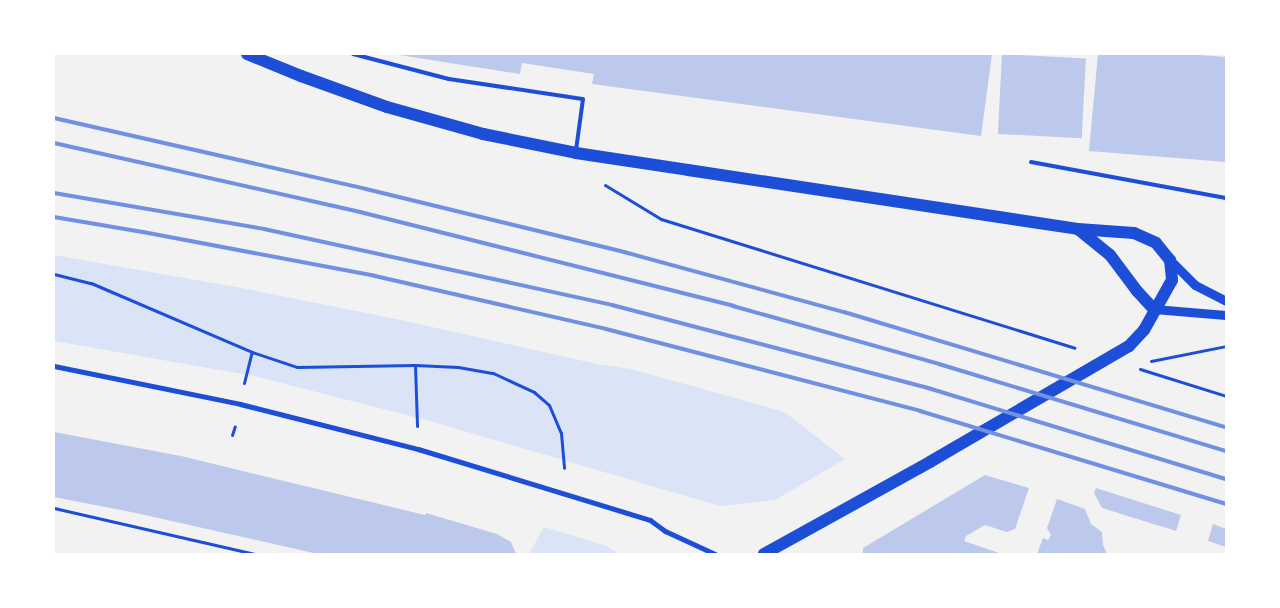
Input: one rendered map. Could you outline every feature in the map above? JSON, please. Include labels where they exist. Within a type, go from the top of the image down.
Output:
[{"type":"main road","points":[[247,54],[387,107],[483,134],[576,152],[1078,229],[1134,233],[1156,243],[1170,260],[1172,280],[1154,309],[1144,330],[1137,338],[1116,354],[930,462],[764,554]]},
{"type":"main road","points":[[1078,229],[1110,255],[1137,291],[1154,309]]},
{"type":"street","points":[[1170,260],[1195,285],[1226,301]]},
{"type":"street","points":[[1154,309],[1226,315]]},
{"type":"street","points":[[54,366],[240,404],[418,449],[650,520],[665,530],[715,554]]},
{"type":"lane","points":[[353,54],[449,79],[583,99],[576,152]]},
{"type":"lane","points":[[1031,162],[1156,187],[1226,198]]},
{"type":"path","points":[[602,184],[661,219],[1083,351]]},
{"type":"path","points":[[54,274],[91,283],[282,363],[311,368],[415,365],[458,367],[492,372],[534,392],[549,405],[561,433],[564,468]]},
{"type":"path","points":[[1187,354],[1226,346]]},
{"type":"path","points":[[415,365],[418,449]]},
{"type":"path","points":[[1136,368],[1226,396]]},
{"type":"path","points":[[54,508],[255,554]]},
{"type":"shaded area","points":[[54,255],[247,289],[401,320],[597,364],[631,369],[786,413],[845,459],[775,500],[720,506],[426,420],[254,376],[54,341]]},
{"type":"shaded area","points":[[544,527],[607,546],[619,554],[529,554]]},
{"type":"building","points":[[393,54],[992,54],[981,136],[592,84],[594,74],[522,63],[520,74]]},
{"type":"building","points":[[1002,54],[1086,58],[1082,138],[998,134]]},
{"type":"building","points":[[1098,54],[1187,54],[1226,57],[1226,162],[1089,151]]},
{"type":"building","points":[[54,432],[181,456],[425,515],[426,513],[497,534],[511,542],[516,554],[318,554],[136,513],[54,497]]},
{"type":"building","points":[[985,475],[1029,488],[1015,529],[1007,532],[985,525],[966,536],[964,541],[1002,554],[863,554],[863,548]]},
{"type":"building","points":[[1096,488],[1181,515],[1176,531],[1102,508],[1094,493]]},
{"type":"building","points":[[1057,499],[1085,509],[1091,524],[1102,532],[1103,545],[1107,554],[1037,554],[1043,538],[1048,540],[1051,535],[1047,528]]},
{"type":"building","points":[[1213,524],[1226,529],[1226,547],[1208,541]]},
{"type":"railway","points":[[54,118],[366,189],[624,252],[844,312],[1226,427]]},
{"type":"railway","points":[[54,143],[360,212],[733,306],[939,364],[1226,451]]},
{"type":"railway","points":[[54,193],[264,229],[612,305],[928,388],[1226,479]]},
{"type":"railway","points":[[54,217],[375,276],[606,329],[920,411],[1226,504]]}]
